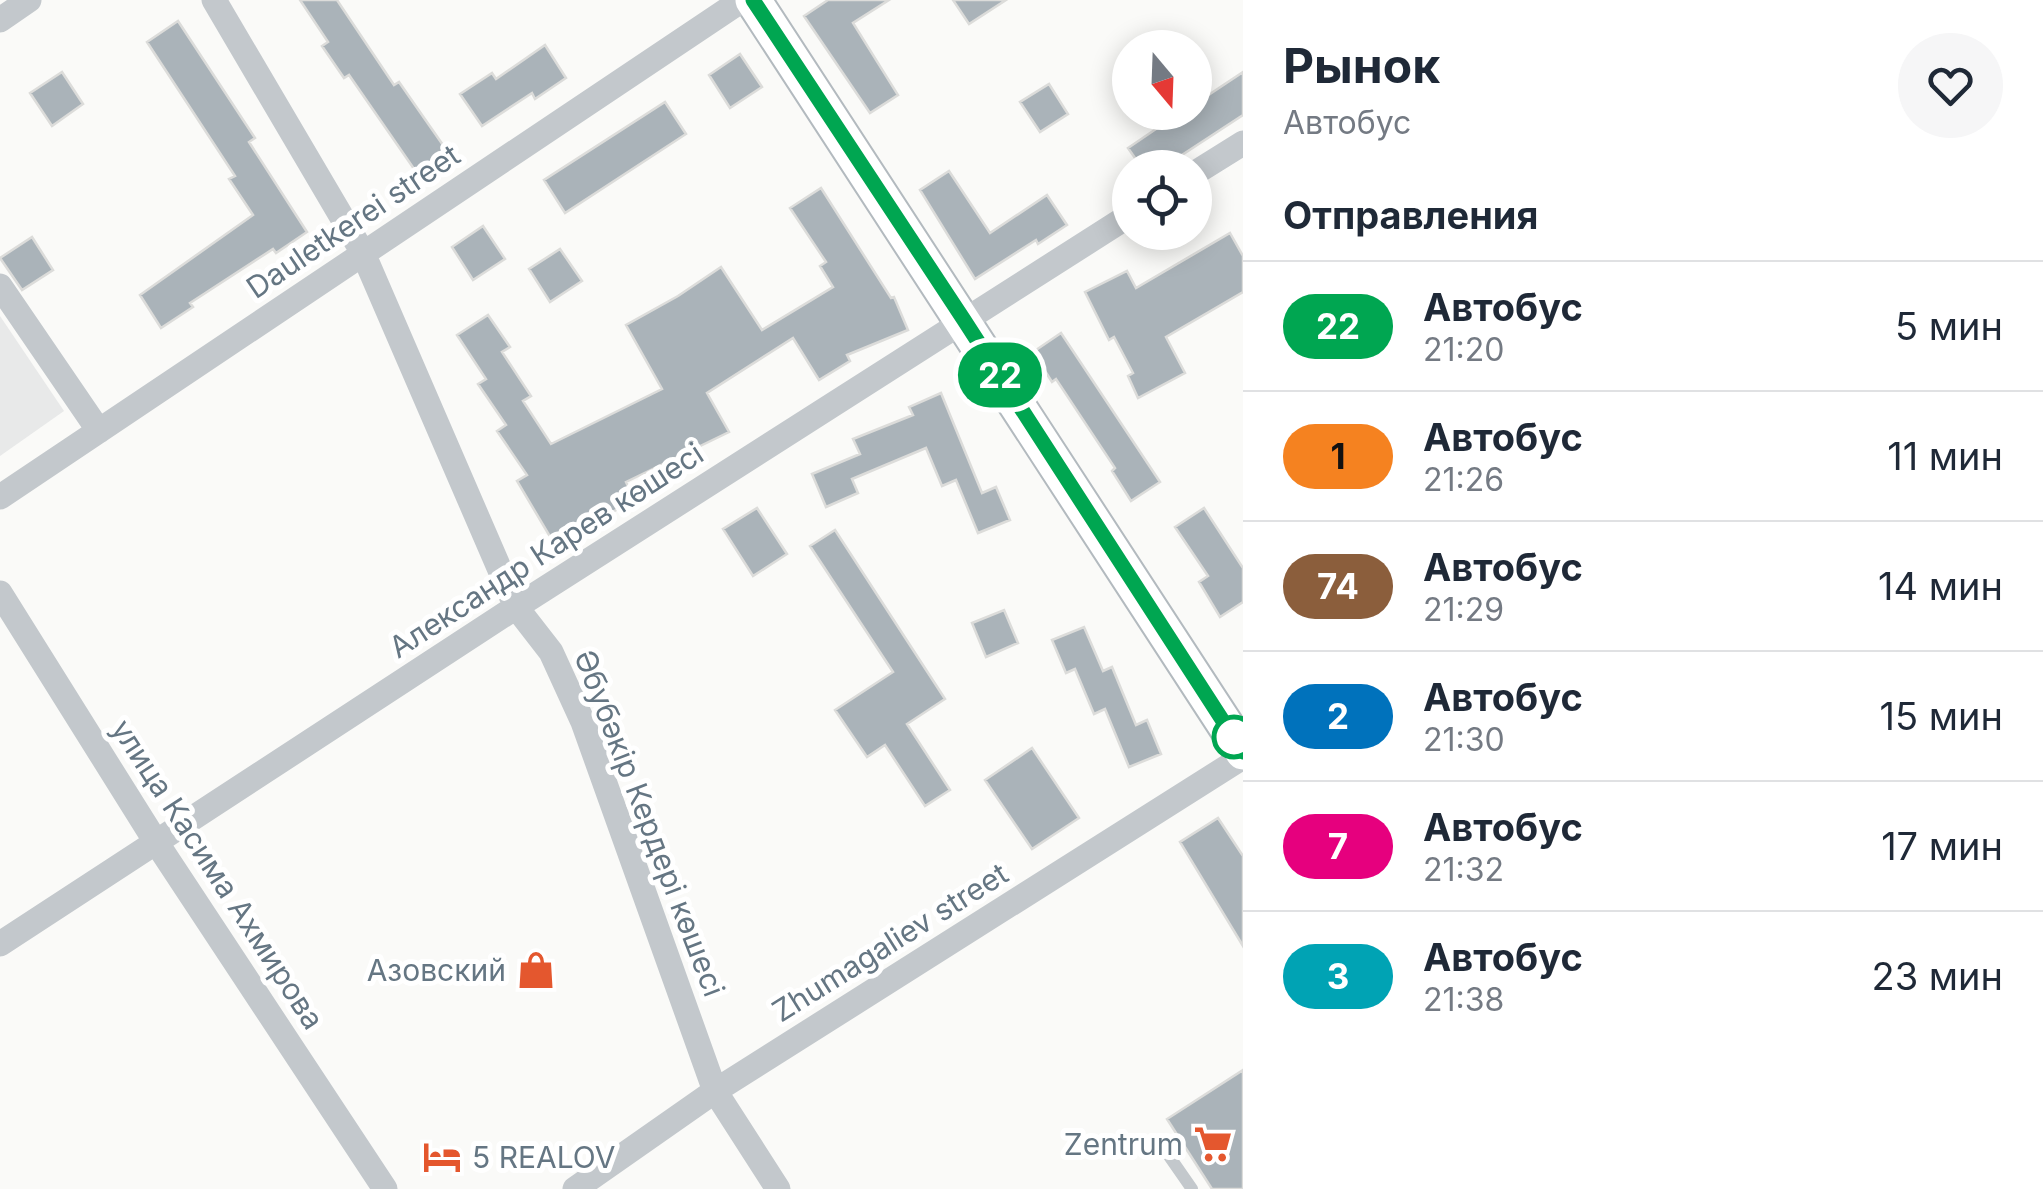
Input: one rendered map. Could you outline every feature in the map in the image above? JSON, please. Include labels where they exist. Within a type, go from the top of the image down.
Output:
[{"type":"street","points":[[0,20],[29,0]]},
{"type":"street","name":"Әбубәкір Кердері көшесі","points":[[214,0],[363,253],[516,607],[552,652],[583,722],[715,1091],[778,1189]]},
{"type":"street","name":"Dauletkerei street","points":[[0,497],[742,0]]},
{"type":"street","points":[[753,0],[1243,754]]},
{"type":"street","points":[[1212,162],[1243,143]]},
{"type":"street","name":"Александр Карев көшесі","points":[[0,944],[516,607],[1112,225]]},
{"type":"street","points":[[0,286],[99,430]]},
{"type":"street","name":"улица Касима Ахмирова","points":[[0,593],[156,842],[386,1189]]},
{"type":"street","name":"Zhumagaliev street","points":[[576,1189],[715,1091],[1243,754]]},
{"type":"lane","points":[[1167,1153],[1192,1189]]},
{"type":"shaded area","points":[[0,316],[64,411],[0,456]]},
{"type":"building","points":[[300,0],[337,0],[394,85],[399,82],[452,158],[421,179],[349,75],[344,78],[322,46],[328,42]]},
{"type":"building","points":[[828,0],[889,0],[853,23],[898,95],[870,113],[804,16]]},
{"type":"building","points":[[953,0],[1006,0],[969,24]]},
{"type":"building","points":[[178,21],[255,138],[249,142],[307,232],[276,253],[273,249],[190,303],[193,307],[161,328],[140,295],[253,215],[229,179],[235,176],[147,42]]},
{"type":"building","points":[[545,45],[566,78],[535,99],[532,93],[482,126],[460,94],[492,73],[496,79]]},
{"type":"building","points":[[740,54],[762,87],[730,108],[709,75]]},
{"type":"building","points":[[62,72],[83,104],[52,126],[30,93]]},
{"type":"building","points":[[1243,72],[1243,115],[1190,150],[1128,148],[1154,130],[1212,130],[1212,93]]},
{"type":"building","points":[[1049,84],[1068,114],[1040,132],[1020,102]]},
{"type":"building","points":[[665,102],[686,134],[565,213],[544,180]]},
{"type":"building","points":[[949,171],[990,233],[1047,195],[1067,225],[975,279],[920,190]]},
{"type":"building","points":[[821,188],[891,298],[894,297],[908,330],[847,355],[850,361],[819,380],[793,338],[707,393],[729,432],[626,482],[635,501],[555,545],[517,481],[527,475],[497,431],[506,425],[478,384],[486,379],[457,335],[488,315],[510,347],[502,352],[531,396],[523,401],[551,444],[662,389],[626,325],[721,267],[762,330],[833,287],[820,266],[826,262],[790,208]]},
{"type":"building","points":[[483,226],[505,259],[473,280],[452,247]]},
{"type":"building","points":[[1230,233],[1243,256],[1243,292],[1166,337],[1185,373],[1138,398],[1128,376],[1133,373],[1114,337],[1109,340],[1085,292],[1127,271],[1136,288],[1201,250],[1212,250],[1212,244]]},
{"type":"building","points":[[32,237],[53,270],[22,290],[0,258]]},
{"type":"building","points":[[560,249],[582,281],[550,302],[529,269]]},
{"type":"building","points":[[1061,333],[1160,482],[1131,501],[1112,471],[1115,468],[1056,379],[1052,382],[1033,352]]},
{"type":"building","points":[[941,393],[982,493],[996,487],[1010,520],[978,533],[956,480],[942,486],[926,448],[852,479],[858,493],[826,507],[812,474],[860,454],[853,439],[913,415],[909,407]]},
{"type":"building","points":[[757,508],[787,554],[753,576],[723,529]]},
{"type":"building","points":[[1204,508],[1243,568],[1243,602],[1220,617],[1199,582],[1208,576],[1175,527]]},
{"type":"building","points":[[835,530],[945,699],[907,724],[950,790],[925,806],[885,745],[867,757],[835,710],[893,672],[810,546]]},
{"type":"building","points":[[1004,610],[1018,643],[986,657],[972,623]]},
{"type":"building","points":[[1084,627],[1103,671],[1112,667],[1136,725],[1147,720],[1161,754],[1129,767],[1105,709],[1094,714],[1075,669],[1066,673],[1052,640]]},
{"type":"building","points":[[1032,748],[1079,818],[1032,849],[985,780]]},
{"type":"building","points":[[1218,818],[1243,856],[1243,946],[1180,842]]},
{"type":"building","name":"Zentrum","points":[[1243,1070],[1243,1189],[1212,1189],[1167,1119]]},
{"type":"bus line","name":"22","points":[[753,0],[1243,752]]},
{"type":"place","name":"Азовский","points":[[536,970]]},
{"type":"place","name":"Zentrum","points":[[1213,1144]]},
{"type":"place","name":"5 REALOV","points":[[442,1157]]}]
